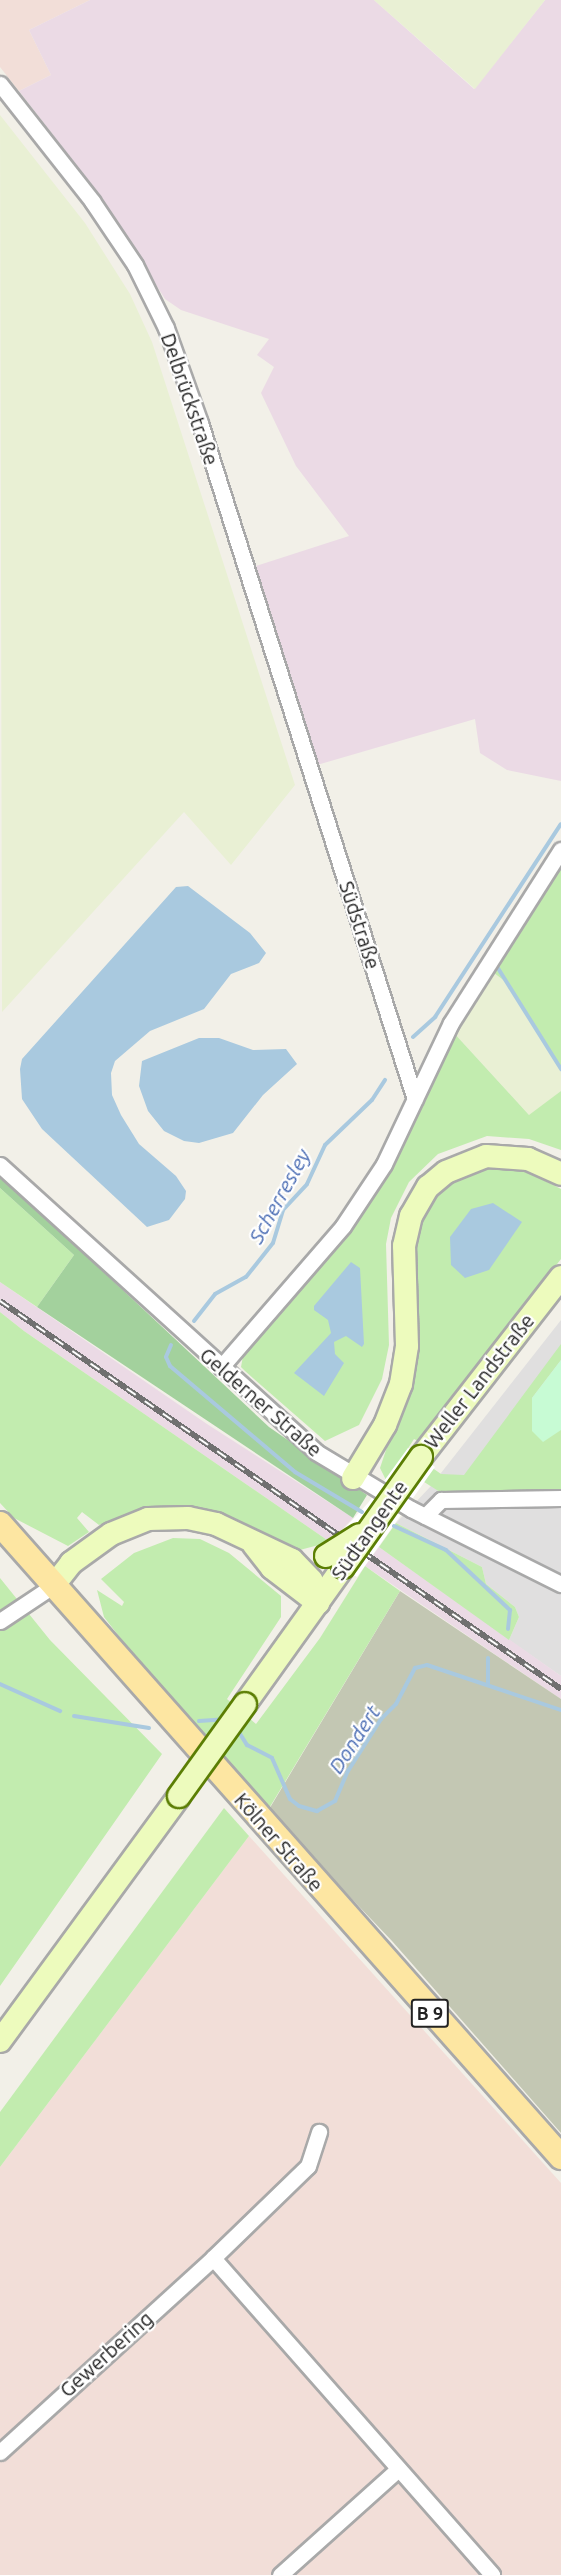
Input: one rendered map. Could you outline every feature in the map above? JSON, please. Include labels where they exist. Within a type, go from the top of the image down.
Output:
[{"type":"main road","points":[[353,1478],[385,1425],[400,1384],[407,1346],[404,1246],[411,1216],[428,1187],[446,1172],[486,1156],[528,1159],[561,1174]]},
{"type":"main road","name":"Weller Landstraße","points":[[420,1456],[561,1277]]},
{"type":"main road","name":"Südtangente","points":[[0,2041],[318,1603],[334,1561],[374,1522],[420,1456]]},
{"type":"main road","points":[[54,1585],[71,1563],[111,1534],[148,1519],[174,1518],[210,1522],[292,1560],[311,1580],[318,1603]]},
{"type":"main road","name":"Kölner Straße","points":[[0,1524],[561,2157]]},
{"type":"main road","points":[[251,1541],[272,1568],[318,1603]]},
{"type":"main road","points":[[292,1560],[334,1561]]},
{"type":"street","name":"Delbrückstraße","points":[[0,84],[99,210],[135,265],[166,328],[304,751]]},
{"type":"street","name":"Südstraße","points":[[304,751],[415,1099]]},
{"type":"street","points":[[220,1367],[343,1226],[384,1164],[451,1023],[561,850]]},
{"type":"street","name":"Gelderner Straße","points":[[0,1165],[291,1431],[353,1478],[561,1584]]},
{"type":"street","points":[[425,1516],[441,1500],[561,1498]]},
{"type":"street","points":[[0,1621],[54,1585]]},
{"type":"street","name":"Gewerbering","points":[[0,2452],[213,2258],[308,2166],[319,2132]]},
{"type":"street","points":[[213,2258],[492,2575]]},
{"type":"street","points":[[280,2575],[398,2469]]},
{"type":"shaded area","points":[[0,0],[90,0],[29,30],[51,75],[19,91],[0,67]]},
{"type":"shaded area","points":[[90,0],[374,0],[474,89],[545,0],[561,0],[561,781],[507,770],[480,753],[475,719],[317,765],[256,566],[349,536],[296,466],[261,393],[274,367],[257,355],[269,339],[181,310],[165,299],[101,197],[19,91],[51,75],[29,30]]},
{"type":"shaded area","points":[[374,0],[545,0],[475,89]]},
{"type":"shaded area","points":[[0,115],[85,223],[130,294],[152,342],[295,785],[231,865],[184,812],[2,1012]]},
{"type":"shaded area","points":[[490,970],[506,982],[521,1003],[561,1071],[561,1091],[530,1116],[453,1032]]},
{"type":"shaded area","points":[[0,1282],[207,1424],[353,1518],[330,1542],[24,1331],[0,1312]]},
{"type":"shaded area","points":[[561,1320],[561,1676],[509,1640],[519,1617],[515,1607],[486,1584],[482,1567],[396,1523],[430,1487]]},
{"type":"shaded area","points":[[379,1547],[561,1676],[561,1699],[365,1566]]},
{"type":"shaded area","points":[[400,1591],[561,1699],[561,2133],[392,1941],[268,1811]]},
{"type":"shaded area","points":[[249,1836],[561,2183],[561,2575],[0,2575],[0,2167]]},
{"type":"green space","points":[[561,862],[561,1071],[521,1003],[506,982],[490,970]]},
{"type":"green space","points":[[453,1032],[529,1115],[561,1091],[561,1150],[529,1139],[487,1136],[438,1154],[409,1182],[391,1218],[386,1244],[389,1345],[382,1379],[359,1425],[325,1441],[241,1367],[243,1356],[349,1227],[382,1180]]},
{"type":"green space","points":[[510,1163],[561,1189],[561,1259],[418,1441],[414,1439],[407,1450],[441,1474],[464,1475],[561,1344],[561,1360],[532,1398],[561,1430],[561,1493],[438,1497],[440,1492],[397,1465],[386,1480],[380,1468],[397,1417],[411,1246],[430,1198],[464,1171]]},
{"type":"green space","points":[[0,1175],[269,1427],[367,1495],[353,1518],[37,1307],[74,1255],[0,1188]]},
{"type":"green space","points":[[0,1188],[74,1255],[37,1307],[0,1282]]},
{"type":"green space","points":[[0,1312],[24,1331],[330,1542],[296,1551],[221,1514],[172,1505],[141,1509],[99,1525],[82,1512],[77,1518],[89,1532],[68,1546],[14,1518],[0,1503]]},
{"type":"green space","points":[[561,1360],[561,1430],[543,1442],[532,1431],[532,1398]]},
{"type":"green space","points":[[396,1523],[482,1567],[486,1584],[515,1607],[519,1617],[509,1640],[379,1547]]},
{"type":"green space","points":[[173,1538],[200,1539],[229,1553],[281,1596],[281,1617],[227,1699],[256,1724],[320,1638],[365,1566],[400,1591],[268,1810],[161,1690],[104,1617],[97,1590],[122,1606],[124,1602],[101,1579],[134,1553]]},
{"type":"green space","points":[[0,1578],[50,1640],[162,1754],[0,1986]]},
{"type":"green space","points":[[224,1808],[249,1836],[0,2167],[0,2112]]},
{"type":"water","points":[[188,886],[250,933],[266,953],[259,963],[231,974],[204,1009],[150,1031],[115,1061],[111,1073],[112,1095],[121,1115],[139,1144],[176,1176],[186,1191],[185,1199],[169,1220],[147,1227],[42,1129],[22,1099],[20,1069],[22,1059],[176,887]]},
{"type":"water","points":[[199,1038],[219,1038],[253,1050],[286,1049],[297,1064],[263,1095],[233,1133],[199,1143],[184,1141],[164,1131],[148,1111],[139,1086],[142,1061]]},
{"type":"water","points":[[493,1203],[522,1222],[489,1270],[465,1278],[451,1265],[450,1237],[471,1209]]},
{"type":"water","points":[[351,1262],[360,1268],[364,1344],[362,1347],[346,1336],[334,1342],[335,1354],[344,1363],[324,1396],[294,1373],[331,1333],[328,1320],[314,1310],[314,1306]]},
{"type":"pier","points":[[408,1448],[435,1467],[357,1577],[317,1549],[330,1544],[368,1503]]},
{"type":"waterway","name":"Scherresley","points":[[413,1037],[435,1017],[561,824]]},
{"type":"waterway","points":[[496,965],[561,1069]]},
{"type":"waterway","name":"Scherresley","points":[[194,1321],[215,1294],[246,1277],[273,1243],[283,1210],[307,1184],[325,1145],[372,1100],[385,1080]]},
{"type":"waterway","name":"Scherresley","points":[[171,1345],[166,1357],[170,1366],[295,1472],[362,1512]]},
{"type":"waterway","name":"Scherresley","points":[[394,1526],[446,1550],[510,1610],[508,1629]]},
{"type":"waterway","name":"Scherresley","points":[[488,1658],[488,1685]]},
{"type":"waterway","name":"Dondert","points":[[237,1729],[247,1745],[272,1758],[290,1799],[299,1806],[317,1811],[335,1801],[348,1771],[381,1719],[396,1704],[415,1668],[427,1665],[561,1710]]},
{"type":"waterway","name":"Dondert","points":[[0,1684],[60,1711]]},
{"type":"waterway","name":"Dondert","points":[[74,1716],[149,1728]]},
{"type":"waterway","name":"Dondert","points":[[199,1721],[225,1719]]},
{"type":"railway","points":[[0,1301],[561,1689]]}]
